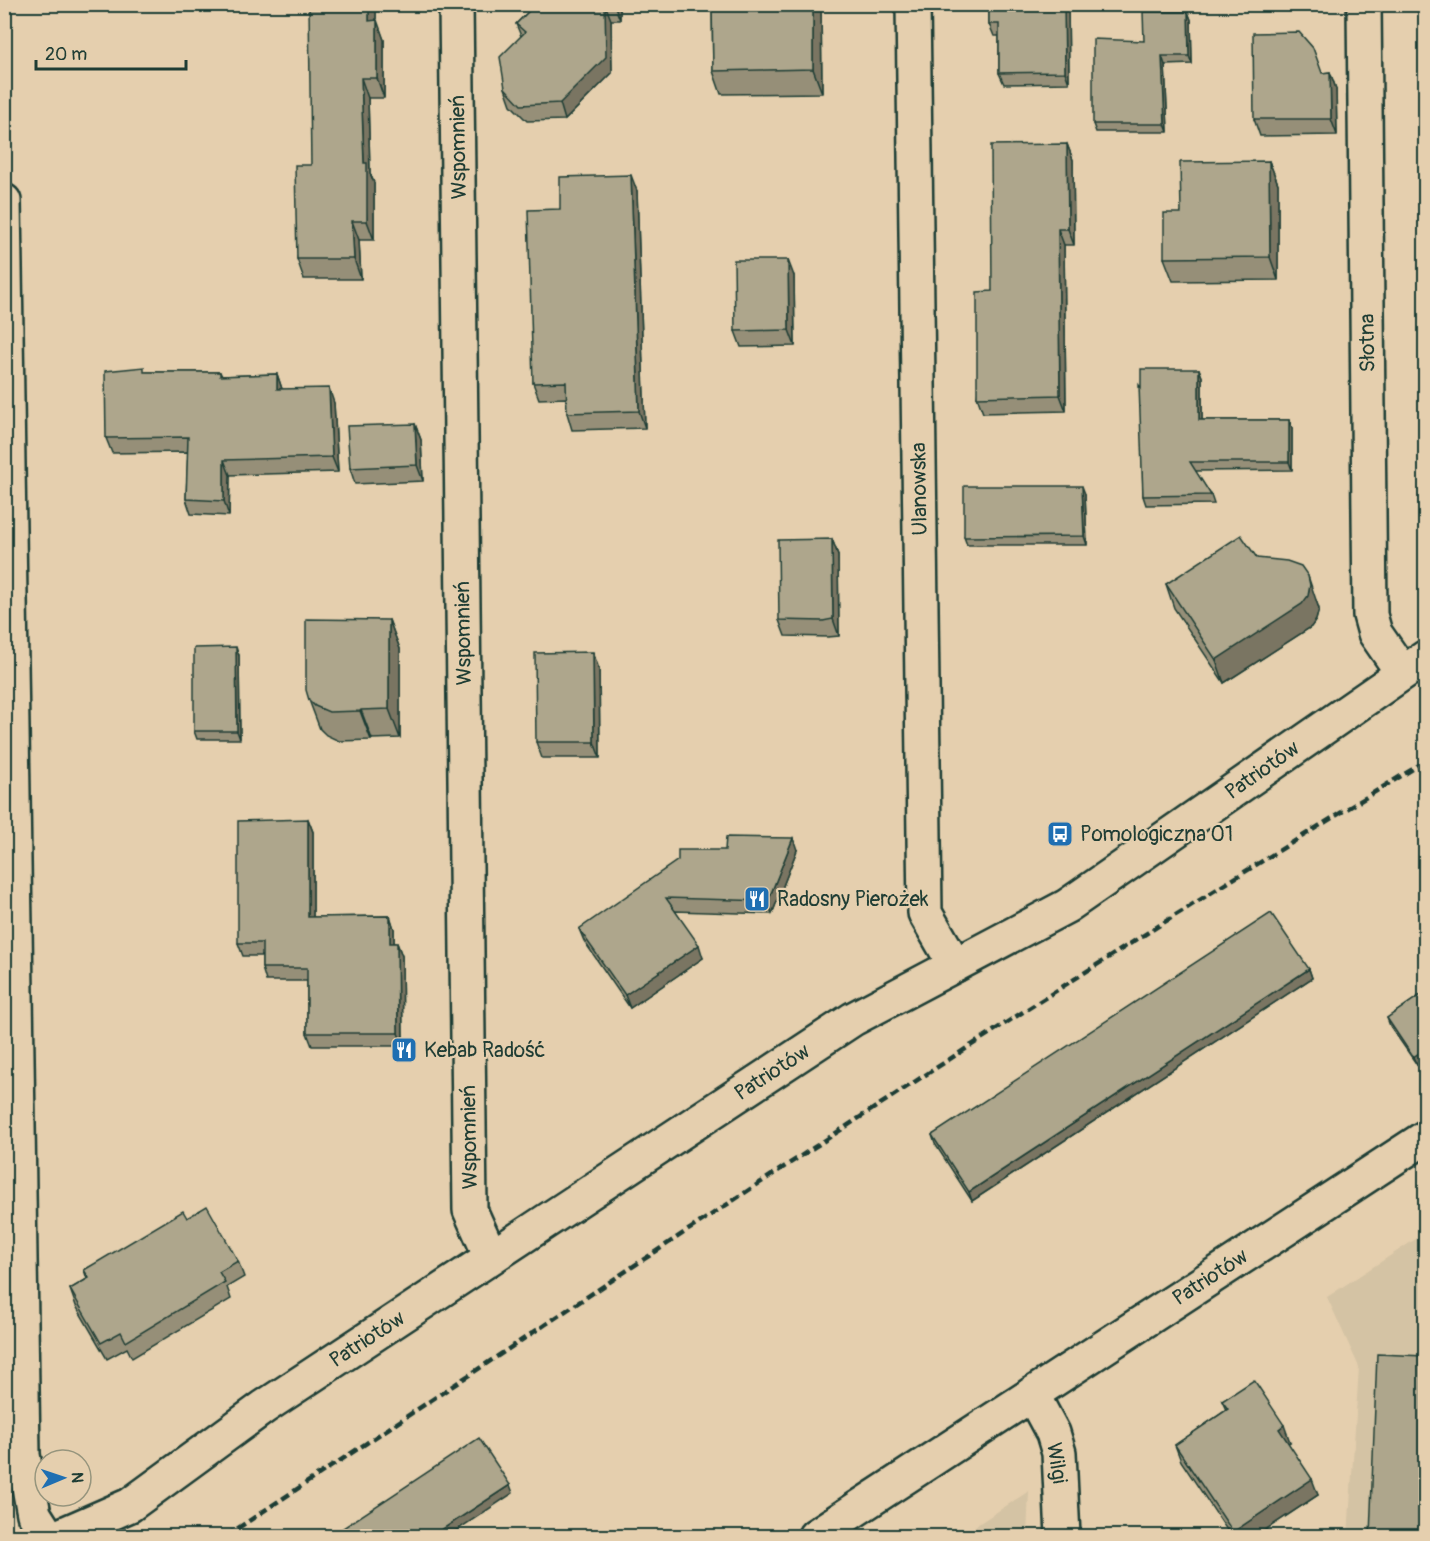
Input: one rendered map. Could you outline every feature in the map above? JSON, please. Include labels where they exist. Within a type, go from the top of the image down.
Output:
[{"type":"street","name":"Wspomnień","points":[[456,4],[470,1210],[491,1257]]},
{"type":"street","name":"Ulanowska","points":[[913,4],[925,913],[956,965]]},
{"type":"street","name":"Słotna","points":[[1364,4],[1370,615],[1375,633],[1414,665]]},
{"type":"street","points":[[4,201],[22,1455],[34,1514],[48,1536]]},
{"type":"street","name":"Patriotów","points":[[59,1536],[130,1505],[264,1407],[853,1019],[1066,906],[1414,665]]},
{"type":"street","name":"Patriotów","points":[[815,1536],[1425,1137]]},
{"type":"street","name":"Wilgi","points":[[1032,1394],[1053,1434],[1059,1453],[1063,1536]]},
{"type":"street","name":"Patriotów","points":[[106,1536],[130,1505]]},
{"type":"shaded area","points":[[1425,1233],[1425,1536],[1348,1536],[1359,1367],[1327,1297]]},
{"type":"shaded area","points":[[1029,1491],[1027,1536],[960,1536]]},
{"type":"building","points":[[309,4],[369,4],[369,21],[377,20],[377,78],[361,78],[364,163],[367,163],[367,221],[352,221],[354,259],[297,259],[295,165],[311,165]]},
{"type":"building","points":[[536,4],[605,4],[606,57],[560,103],[521,105],[505,88],[500,57],[525,32],[516,24]]},
{"type":"building","points":[[712,4],[813,4],[813,69],[713,71]]},
{"type":"building","points":[[989,4],[1064,4],[1065,72],[999,73],[999,24],[989,24]]},
{"type":"building","points":[[1143,12],[1188,12],[1189,56],[1162,56],[1165,124],[1093,124],[1093,39],[1144,41]]},
{"type":"building","points":[[1299,32],[1313,48],[1322,73],[1330,72],[1331,119],[1254,119],[1253,33]]},
{"type":"building","points":[[1067,144],[1068,229],[1058,229],[1060,395],[977,397],[977,292],[992,291],[991,145]]},
{"type":"building","points":[[1269,161],[1270,257],[1164,258],[1164,213],[1181,213],[1180,162]]},
{"type":"building","points":[[631,175],[639,411],[567,413],[566,382],[533,383],[528,210],[560,209],[560,177]]},
{"type":"building","points":[[734,260],[788,260],[789,330],[735,331]]},
{"type":"building","points":[[144,367],[144,372],[220,372],[220,376],[277,374],[277,389],[329,388],[332,457],[224,460],[224,501],[186,499],[188,437],[106,438],[105,371]]},
{"type":"building","points":[[1141,369],[1199,369],[1199,420],[1289,420],[1289,462],[1190,462],[1211,495],[1143,496],[1139,385],[1141,388]]},
{"type":"building","points":[[415,424],[417,465],[350,468],[347,426]]},
{"type":"building","points":[[964,486],[1082,486],[1084,536],[964,537]]},
{"type":"building","points":[[1241,535],[1257,558],[1287,561],[1301,566],[1308,576],[1310,585],[1308,596],[1302,604],[1216,660],[1166,584]]},
{"type":"building","points":[[832,539],[833,619],[823,621],[779,620],[778,540]]},
{"type":"building","points":[[306,619],[389,620],[389,709],[329,712],[315,706],[309,700],[306,690]]},
{"type":"building","points":[[236,647],[237,731],[194,731],[194,648]]},
{"type":"building","points":[[593,652],[594,742],[536,742],[535,653]]},
{"type":"building","points":[[308,819],[308,917],[390,916],[390,943],[397,943],[398,1033],[307,1033],[307,968],[262,968],[262,943],[238,943],[238,821]]},
{"type":"building","points":[[726,837],[793,838],[768,901],[666,898],[699,945],[625,995],[579,929],[678,860],[678,850],[725,850]]},
{"type":"building","points":[[1271,913],[1309,969],[969,1192],[932,1135]]},
{"type":"building","points":[[1425,992],[1425,1049],[1413,1057],[1387,1018]]},
{"type":"building","points":[[207,1206],[238,1261],[219,1272],[225,1282],[126,1342],[121,1332],[101,1343],[70,1289],[89,1278],[84,1270],[183,1211],[187,1218]]},
{"type":"building","points":[[1377,1354],[1425,1356],[1425,1536],[1370,1536]]},
{"type":"building","points":[[1254,1380],[1284,1425],[1279,1429],[1312,1479],[1233,1532],[1175,1445],[1228,1409],[1222,1401]]},
{"type":"building","points":[[479,1438],[510,1485],[432,1536],[331,1536]]},
{"type":"railway","points":[[226,1536],[971,1045],[1273,854],[1426,761]]},
{"type":"place","name":"Pomologiczna 01","points":[[1060,834]]},
{"type":"place","name":"Radosny Pierożek","points":[[757,899]]},
{"type":"place","name":"Kebab Radość","points":[[404,1050]]}]
